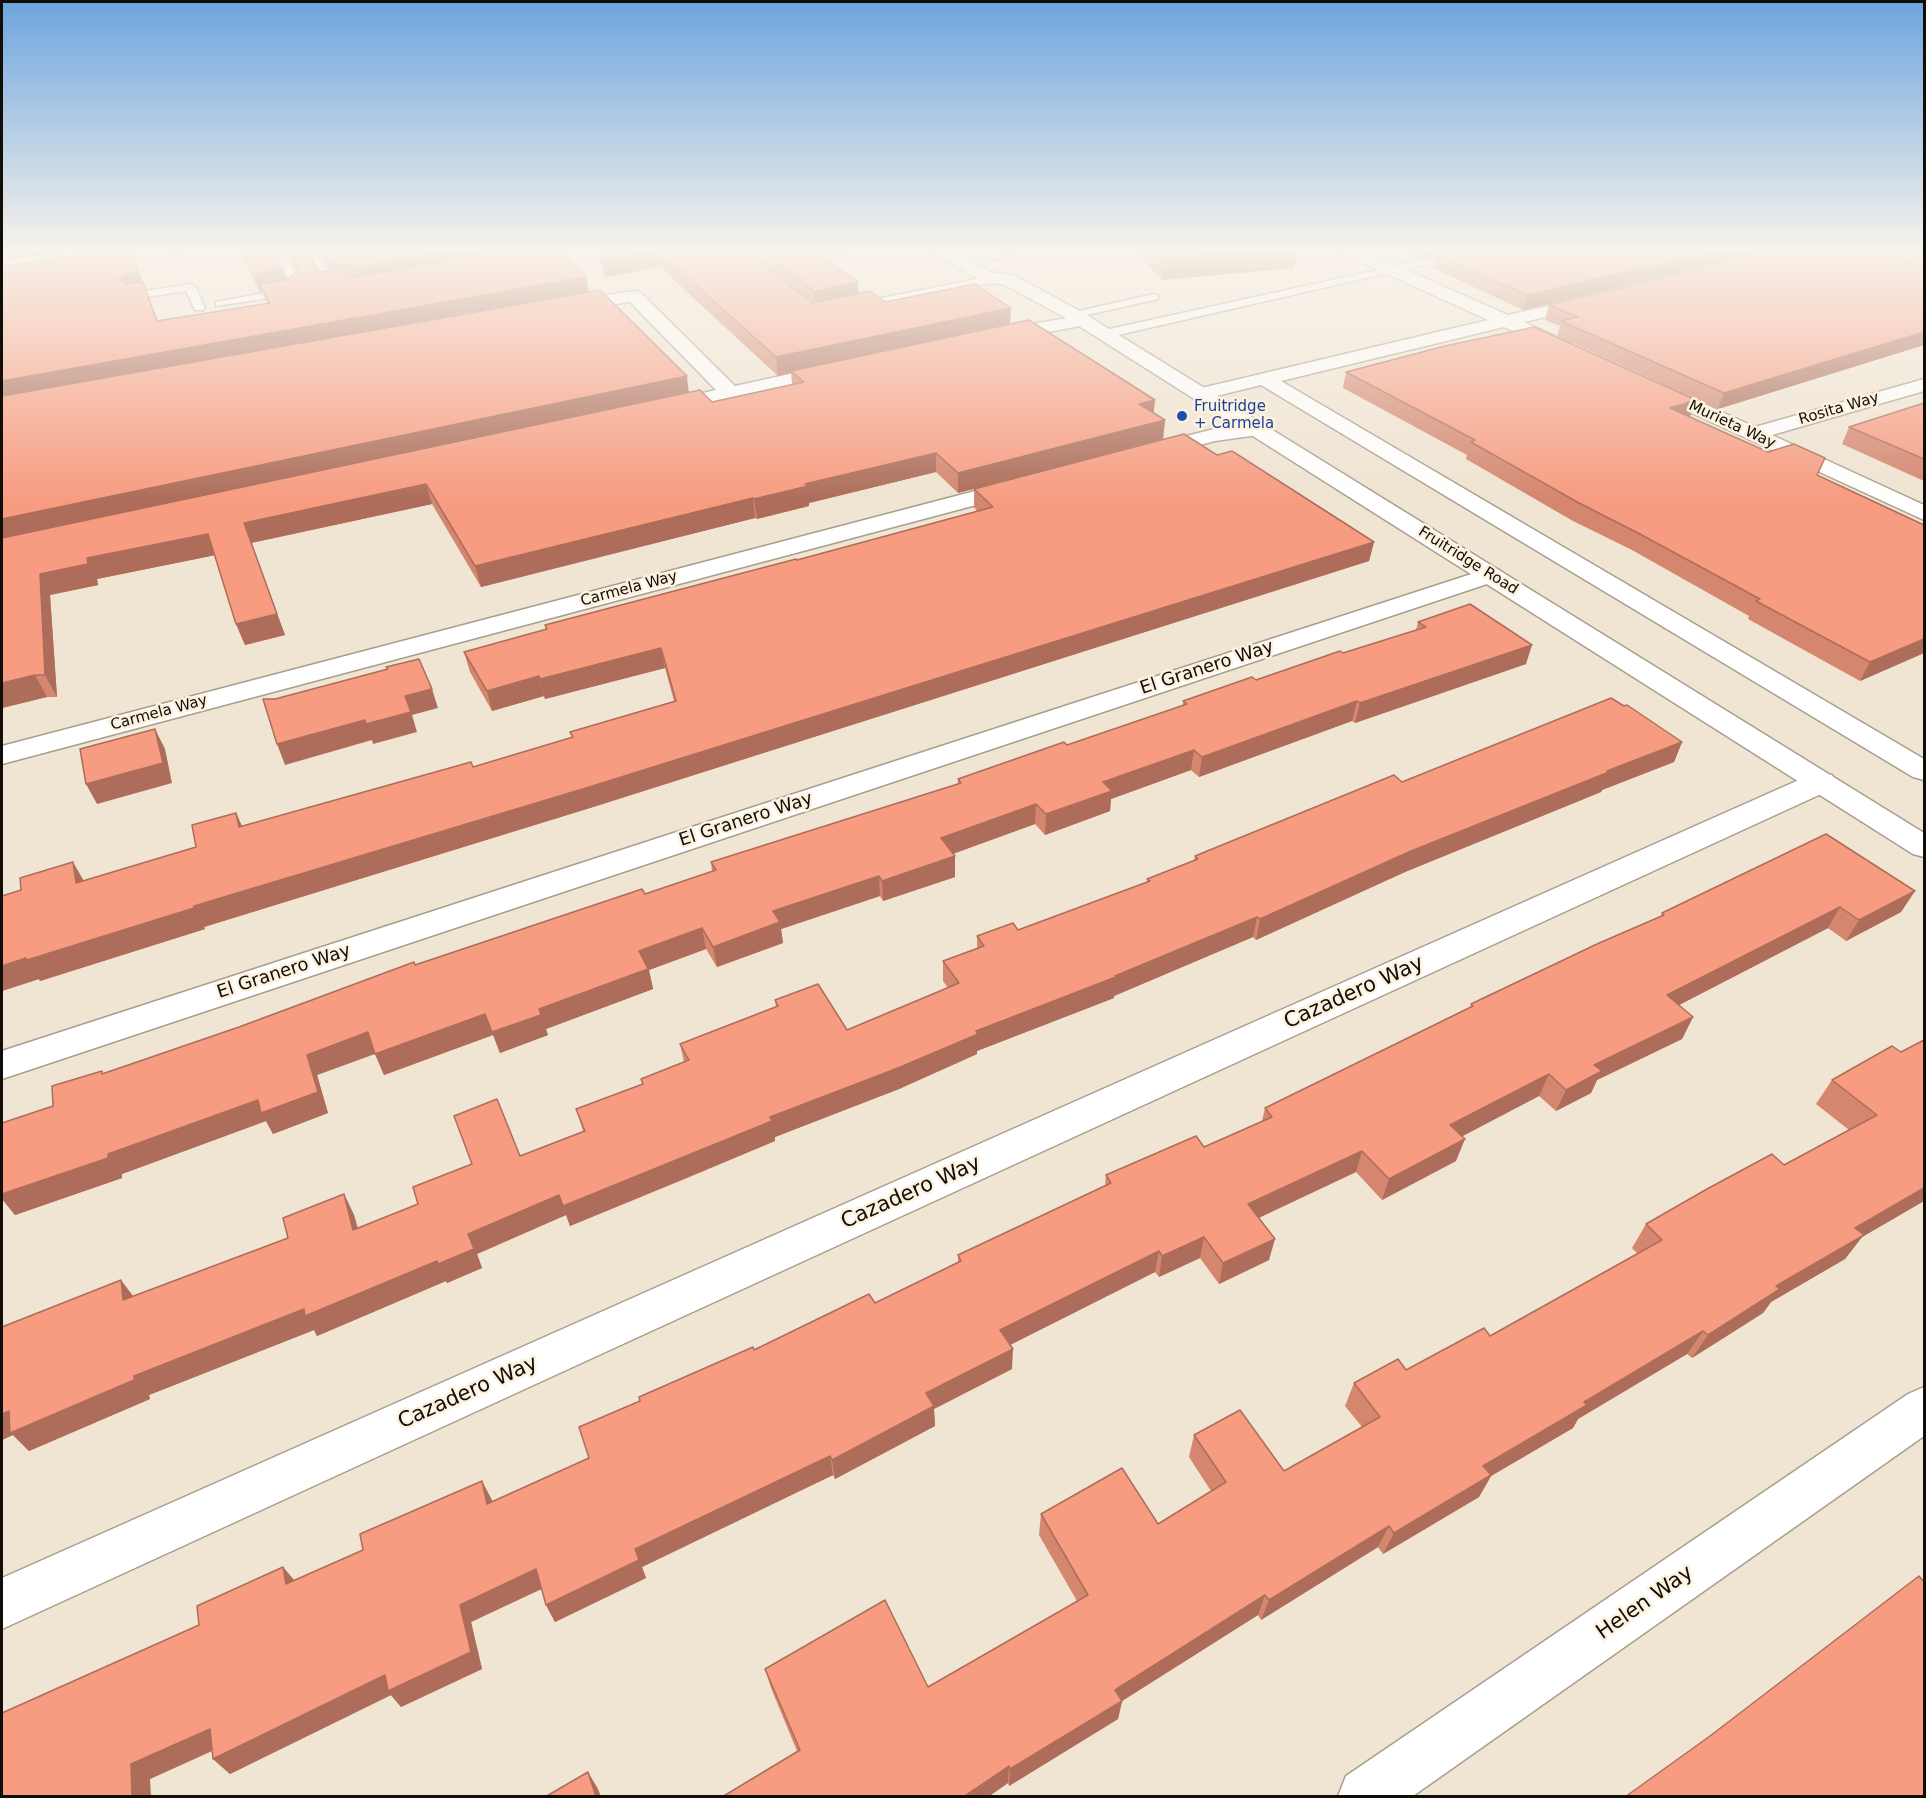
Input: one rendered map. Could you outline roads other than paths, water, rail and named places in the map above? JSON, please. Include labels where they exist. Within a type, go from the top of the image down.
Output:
[{"type":"street","points":[[670,332],[731,393]]},
{"type":"street","points":[[983,339],[1016,332]]},
{"type":"street","name":"Fruitridge Road","points":[[1102,332],[1924,847]]},
{"type":"street","points":[[1200,394],[1460,332]]},
{"type":"street","points":[[1529,332],[1584,357]]},
{"type":"street","points":[[650,410],[857,366]]},
{"type":"street","points":[[1264,379],[1924,771]]},
{"type":"street","name":"Murieta Way","points":[[1637,381],[1924,513]]},
{"type":"street","name":"Rosita Way","points":[[1753,434],[1924,385]]},
{"type":"street","points":[[1132,457],[1214,435],[1258,430]]},
{"type":"street","name":"Carmela Way","points":[[2,755],[1040,481]]},
{"type":"street","name":"El Granero Way","points":[[2,1065],[1490,575]]},
{"type":"street","name":"Cazadero Way","points":[[2,1604],[1821,782]]},
{"type":"street","name":"Helen Way","points":[[1366,1797],[1924,1409]]},
{"type":"lane","points":[[1105,334],[1114,332]]},
{"type":"place","name":"Fruitridge + Carmela","points":[[1182,416]]}]
